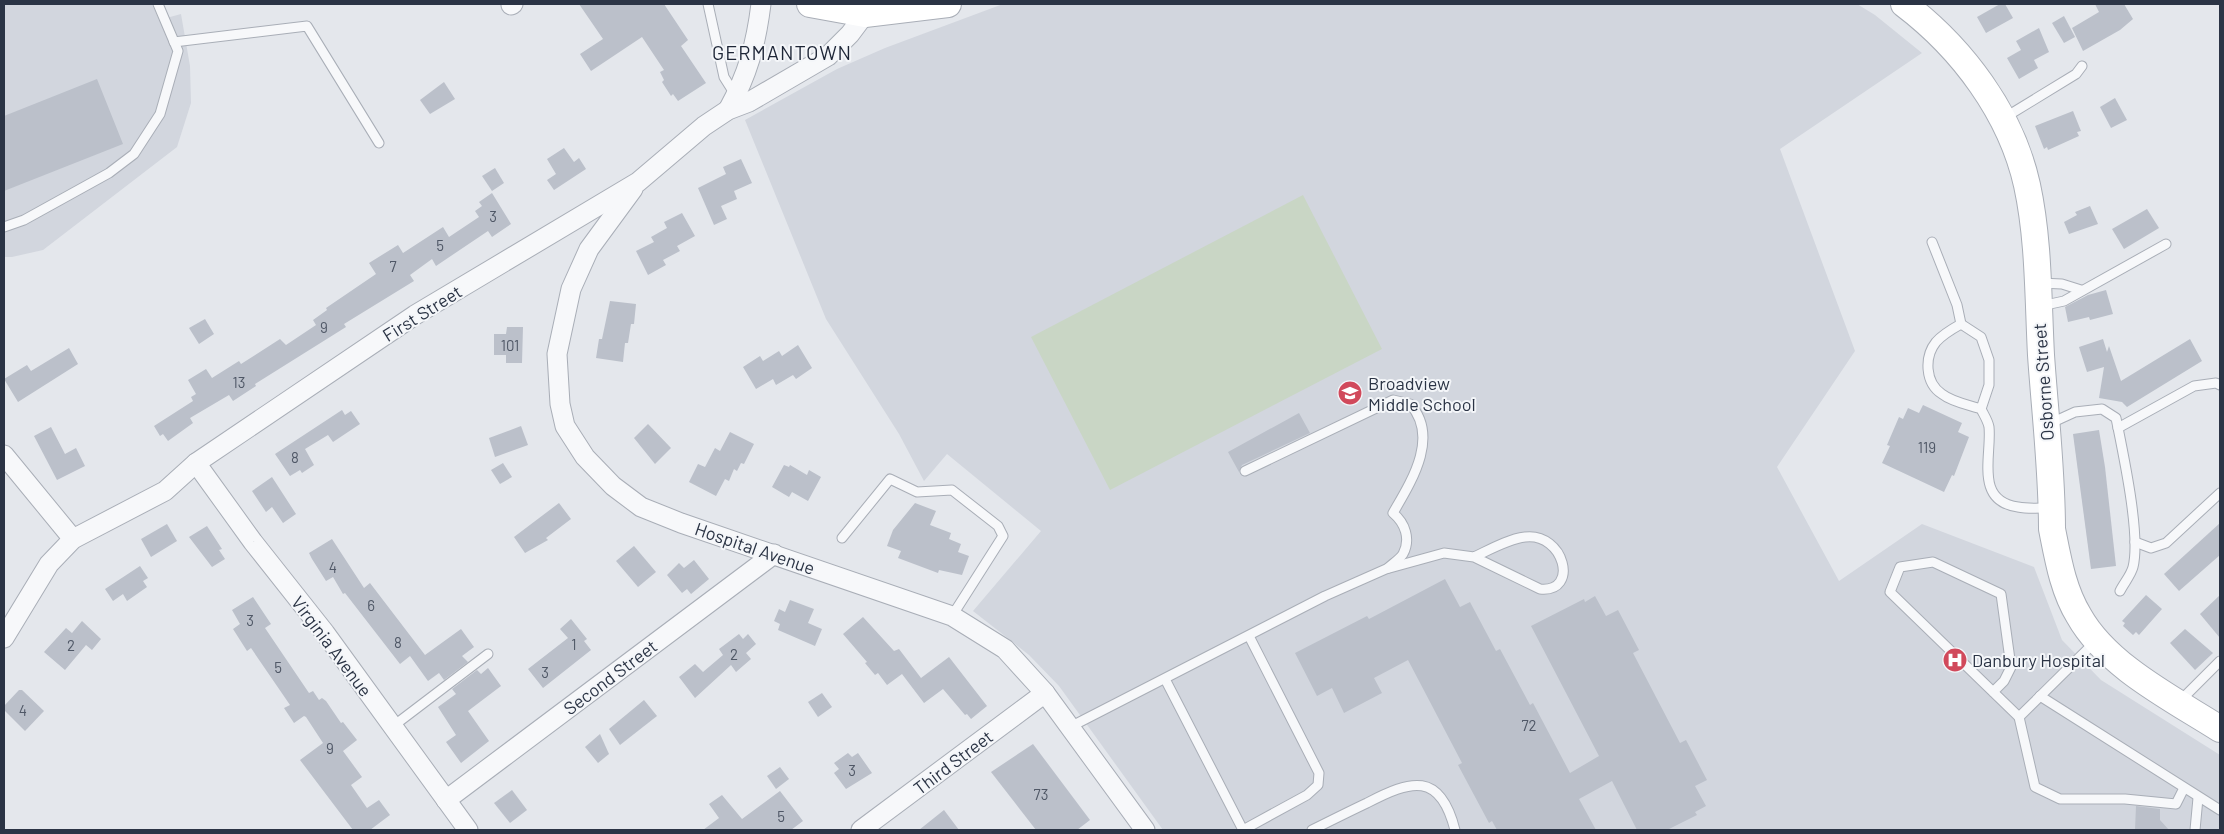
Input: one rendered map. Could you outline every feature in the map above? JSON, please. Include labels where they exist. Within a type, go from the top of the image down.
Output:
[{"type":"main road","points":[[810,4],[866,14],[940,6]]},
{"type":"main road","name":"Osborne Street","points":[[1904,4],[1953,48],[1991,96],[2027,184],[2034,238],[2052,529],[2060,572],[2079,616],[2104,648],[2148,683],[2220,729]]},
{"type":"street","points":[[732,103],[748,71],[757,37],[761,4]]},
{"type":"street","name":"First Street","points":[[4,638],[49,564],[73,539],[165,491],[196,463],[415,315],[638,182],[732,103],[749,102],[828,56],[850,34],[866,14]]},
{"type":"street","name":"Hospital Avenue","points":[[638,182],[589,249],[571,289],[557,354],[557,382],[566,426],[585,457],[613,486],[641,506],[681,523],[952,616],[1005,650],[1045,693],[1145,830]]},
{"type":"street","points":[[4,455],[73,539]]},
{"type":"street","name":"Virginia Avenue","points":[[196,463],[253,542],[325,633],[468,830]]},
{"type":"street","name":"Second Street","points":[[446,800],[774,554]]},
{"type":"street","name":"Third Street","points":[[861,830],[1045,693]]},
{"type":"lane","points":[[4,227],[24,220],[101,178],[134,154],[160,114],[178,51],[158,4]]},
{"type":"lane","points":[[708,4],[724,77],[732,103]]},
{"type":"lane","points":[[174,42],[307,26],[379,143]]},
{"type":"lane","points":[[2002,119],[2076,74],[2082,66]]},
{"type":"lane","points":[[1932,242],[1957,305],[1961,324],[1981,337],[1988,360],[1989,385],[1982,409],[1989,426],[1987,462],[1989,483],[1992,490],[2004,502],[2017,507],[2052,508]]},
{"type":"lane","points":[[2038,295],[2064,301],[2166,244]]},
{"type":"lane","points":[[2038,295],[2062,284],[2081,290]]},
{"type":"lane","points":[[1961,324],[1946,333],[1935,343],[1928,366],[1930,378],[1935,388],[1942,395],[1982,409]]},
{"type":"lane","points":[[2118,428],[2194,386],[2216,383],[2220,386]]},
{"type":"lane","points":[[1245,471],[1393,400],[1410,404],[1420,419],[1424,438],[1415,474],[1393,514],[1402,521],[1406,530],[1406,544],[1403,555],[1386,569]]},
{"type":"lane","points":[[2046,426],[2075,412],[2102,409],[2116,418],[2135,542],[2133,568],[2120,591]]},
{"type":"lane","points":[[842,538],[890,479],[917,492],[952,490],[998,526],[1003,536],[952,616]]},
{"type":"lane","points":[[2135,542],[2152,548],[2166,543],[2220,493]]},
{"type":"lane","points":[[1070,727],[1325,596],[1386,569],[1444,553],[1474,556],[1540,589],[1547,590],[1557,586],[1562,580],[1564,568],[1561,557],[1551,544],[1539,537],[1524,537],[1474,556]]},
{"type":"lane","points":[[1993,692],[2004,681],[2011,667],[2001,594],[1933,562],[1900,567],[1890,592],[1993,692],[2019,717],[2035,787],[2060,799],[2125,800],[2176,804],[2184,788]]},
{"type":"lane","points":[[1165,679],[1243,830],[1308,796],[1318,786],[1319,773],[1249,636]]},
{"type":"lane","points":[[2019,717],[2097,640]]},
{"type":"lane","points":[[392,727],[488,654]]},
{"type":"lane","points":[[2178,703],[2220,661]]},
{"type":"lane","points":[[2040,696],[2198,798],[2220,810]]},
{"type":"lane","points":[[1312,830],[1394,789],[1410,784],[1425,786],[1442,796],[1451,815],[1455,830]]},
{"type":"lane","points":[[2195,830],[2198,798]]},
{"type":"shaded area","points":[[4,4],[152,4],[159,20],[181,14],[190,66],[191,103],[177,147],[43,250],[12,257],[4,257]]},
{"type":"shaded area","name":"Broadview Middle School","points":[[1003,4],[1857,4],[1875,15],[1922,53],[1780,149],[1855,351],[1777,467],[1839,581],[1922,524],[2034,567],[2062,640],[2101,680],[2220,755],[2220,830],[1163,830],[1059,686],[1029,655],[973,611],[1041,531],[947,454],[924,481],[899,434],[826,319],[745,120],[837,69],[885,48]]},
{"type":"green space","points":[[1303,195],[1382,349],[1110,490],[1031,337]]},
{"type":"building","points":[[579,4],[664,4],[688,40],[681,46],[706,83],[678,101],[673,94],[671,96],[662,82],[664,80],[660,72],[664,70],[642,37],[591,71],[580,54],[603,39]]},
{"type":"building","points":[[2000,4],[2005,4],[2013,18],[1986,33],[1977,17]]},
{"type":"building","points":[[2095,4],[2124,4],[2133,19],[2120,30],[2083,51],[2072,28],[2099,12]]},
{"type":"building","points":[[2064,16],[2075,37],[2064,43],[2052,23]]},
{"type":"building","points":[[2039,28],[2049,52],[2034,60],[2038,68],[2019,79],[2007,58],[2021,50],[2016,41]]},
{"type":"building","points":[[97,79],[123,144],[4,191],[4,116]]},
{"type":"building","points":[[444,82],[455,99],[430,114],[420,100]]},
{"type":"building","points":[[2115,98],[2127,120],[2111,128],[2100,107]]},
{"type":"building","points":[[2073,111],[2081,131],[2077,132],[2079,136],[2048,150],[2047,147],[2044,149],[2035,126]]},
{"type":"building","points":[[564,148],[574,162],[579,158],[586,169],[554,190],[547,180],[556,174],[547,159]]},
{"type":"building","points":[[741,159],[752,183],[734,191],[737,199],[721,206],[727,219],[714,225],[698,188],[726,174],[723,167]]},
{"type":"building","points":[[495,168],[504,183],[492,191],[482,176]]},
{"type":"building","points":[[492,193],[511,224],[492,237],[488,231],[436,266],[432,259],[410,275],[414,281],[344,324],[346,327],[255,384],[256,386],[233,401],[229,395],[190,418],[193,423],[168,441],[163,434],[160,436],[154,426],[193,401],[191,397],[196,394],[188,380],[206,369],[212,378],[239,361],[241,364],[280,339],[286,345],[316,325],[313,320],[327,310],[326,308],[376,274],[369,263],[398,245],[403,253],[443,227],[449,237],[479,217],[475,211],[482,206],[479,202]]},
{"type":"building","points":[[2090,206],[2098,224],[2069,234],[2064,222],[2077,215],[2075,212]]},
{"type":"building","points":[[2147,209],[2159,228],[2124,249],[2112,229]]},
{"type":"building","points":[[682,213],[695,236],[677,246],[680,251],[663,260],[666,265],[648,275],[636,251],[654,242],[651,237],[667,228],[664,222]]},
{"type":"building","points":[[2106,290],[2113,314],[2090,320],[2089,317],[2068,322],[2065,307],[2088,295]]},
{"type":"building","points":[[610,301],[636,304],[634,324],[631,324],[628,343],[625,343],[623,362],[596,358],[599,339],[602,339]]},
{"type":"building","points":[[205,319],[214,334],[199,344],[189,328]]},
{"type":"building","points":[[507,327],[523,327],[522,363],[506,363],[506,355],[494,355],[494,334],[506,334]]},
{"type":"building","points":[[2103,339],[2107,352],[2109,346],[2121,381],[2190,339],[2202,361],[2127,407],[2122,402],[2099,398],[2104,367],[2087,372],[2079,347]]},
{"type":"building","points":[[798,345],[812,368],[796,379],[793,375],[776,385],[773,379],[756,389],[743,367],[760,356],[763,361],[779,351],[782,356]]},
{"type":"building","points":[[69,348],[78,364],[18,402],[4,379],[27,365],[31,371]]},
{"type":"building","points":[[1923,405],[1962,423],[1958,432],[1969,437],[1954,476],[1952,475],[1944,492],[1882,463],[1890,446],[1887,445],[1899,417],[1903,419],[1908,408],[1919,413]]},
{"type":"building","points":[[342,410],[345,415],[351,411],[360,424],[333,442],[328,435],[305,449],[314,465],[302,473],[300,470],[290,476],[275,454]]},
{"type":"building","points":[[1299,413],[1310,433],[1242,465],[1239,472],[1228,452]]},
{"type":"building","points":[[648,424],[671,448],[655,464],[634,438]]},
{"type":"building","points":[[521,426],[528,445],[495,457],[489,438]]},
{"type":"building","points":[[51,427],[65,454],[76,448],[85,466],[57,480],[34,436]]},
{"type":"building","points":[[2099,430],[2116,566],[2091,569],[2073,434]]},
{"type":"building","points":[[730,432],[754,444],[744,464],[741,463],[737,471],[734,469],[729,481],[725,479],[716,496],[689,482],[698,464],[705,467],[715,448],[720,451]]},
{"type":"building","points":[[503,463],[512,477],[500,484],[491,470]]},
{"type":"building","points":[[784,465],[789,467],[790,465],[807,475],[809,470],[821,477],[808,501],[792,492],[789,497],[772,487]]},
{"type":"building","points":[[272,477],[296,514],[283,523],[272,507],[266,512],[252,491]]},
{"type":"building","points":[[559,503],[571,519],[546,538],[548,540],[525,553],[514,537]]},
{"type":"building","points":[[915,503],[936,511],[930,525],[951,533],[949,539],[961,544],[958,552],[969,556],[962,575],[939,570],[938,573],[898,558],[901,551],[887,546],[893,530]]},
{"type":"building","points":[[2220,523],[2220,555],[2179,591],[2164,574]]},
{"type":"building","points":[[167,524],[177,541],[151,557],[141,539]]},
{"type":"building","points":[[207,526],[222,549],[219,550],[225,559],[212,567],[189,537]]},
{"type":"building","points":[[332,539],[364,588],[370,583],[425,655],[461,629],[474,647],[462,656],[468,662],[444,680],[439,673],[428,681],[410,656],[400,664],[345,593],[343,594],[333,577],[326,581],[312,559],[309,553]]},
{"type":"building","points":[[634,546],[656,572],[638,587],[616,561]]},
{"type":"building","points":[[694,560],[709,579],[691,594],[687,589],[682,593],[667,575],[679,563],[684,568]]},
{"type":"building","points":[[140,566],[148,578],[143,581],[147,587],[127,601],[123,594],[113,601],[105,589]]},
{"type":"building","points":[[1445,579],[1460,607],[1470,602],[1496,651],[1500,649],[1530,705],[1533,703],[1570,773],[1599,756],[1531,626],[1584,599],[1585,602],[1595,596],[1606,616],[1618,610],[1639,650],[1633,653],[1680,743],[1686,740],[1707,780],[1695,786],[1706,806],[1695,812],[1697,815],[1667,830],[1637,830],[1612,781],[1579,799],[1596,830],[1497,830],[1492,821],[1489,823],[1458,765],[1462,763],[1408,660],[1374,678],[1382,693],[1344,713],[1332,688],[1317,696],[1295,653],[1367,616],[1369,619]]},
{"type":"building","points":[[2146,595],[2162,609],[2139,635],[2136,632],[2133,635],[2123,626],[2125,623],[2122,621]]},
{"type":"building","points":[[2220,595],[2220,638],[2200,614]]},
{"type":"building","points":[[253,597],[271,624],[265,628],[309,693],[313,691],[319,700],[322,698],[326,701],[341,723],[343,722],[357,740],[343,751],[362,777],[351,785],[367,808],[379,800],[390,815],[370,830],[353,830],[300,760],[323,743],[306,717],[304,716],[294,723],[284,708],[290,705],[251,648],[247,651],[233,629],[240,624],[232,610]]},
{"type":"building","points":[[790,600],[814,609],[808,623],[822,629],[815,646],[778,630],[780,624],[774,621],[779,609],[785,612]]},
{"type":"building","points":[[863,617],[894,651],[899,649],[921,678],[949,657],[987,706],[971,719],[967,714],[965,715],[943,689],[924,703],[902,674],[887,685],[878,673],[875,675],[865,663],[867,662],[843,634]]},
{"type":"building","points":[[571,619],[587,639],[584,641],[591,650],[543,688],[528,669],[568,638],[560,629]]},
{"type":"building","points":[[82,621],[101,639],[92,650],[86,645],[65,670],[44,652],[66,628],[72,633]]},
{"type":"building","points":[[2185,629],[2213,653],[2195,670],[2170,643]]},
{"type":"building","points":[[739,634],[743,639],[748,634],[756,644],[746,653],[751,659],[736,672],[731,665],[695,698],[679,677],[695,664],[703,672],[723,655],[719,649]]},
{"type":"building","points":[[488,668],[501,686],[468,711],[489,741],[461,763],[446,742],[456,735],[438,707],[456,694],[452,689],[477,670],[481,674]]},
{"type":"building","points":[[19,690],[22,690],[44,711],[25,731],[4,710],[4,706]]},
{"type":"building","points":[[822,693],[832,707],[818,717],[808,702]]},
{"type":"building","points":[[644,700],[657,716],[620,745],[609,729]]},
{"type":"building","points":[[600,734],[609,754],[598,763],[585,747]]},
{"type":"building","points":[[1033,744],[1090,820],[1077,830],[1036,830],[991,772]]},
{"type":"building","points":[[848,753],[852,757],[858,753],[872,773],[846,789],[834,773],[839,769],[834,763]]},
{"type":"building","points":[[780,767],[789,779],[776,789],[767,776]]},
{"type":"building","points":[[512,790],[527,810],[510,823],[494,803]]},
{"type":"building","points":[[780,791],[803,821],[791,830],[703,830],[719,818],[709,804],[722,795],[742,819]]},
{"type":"building","points":[[2136,806],[2160,809],[2160,820],[2169,830],[2135,830]]},
{"type":"building","points":[[944,810],[959,830],[919,830]]},
{"type":"place","name":"Broadview Middle School","points":[[1350,393]]},
{"type":"place","name":"Danbury Hospital","points":[[1955,660]]},
{"type":"district","name":"GERMANTOWN","points":[[782,52]]}]
